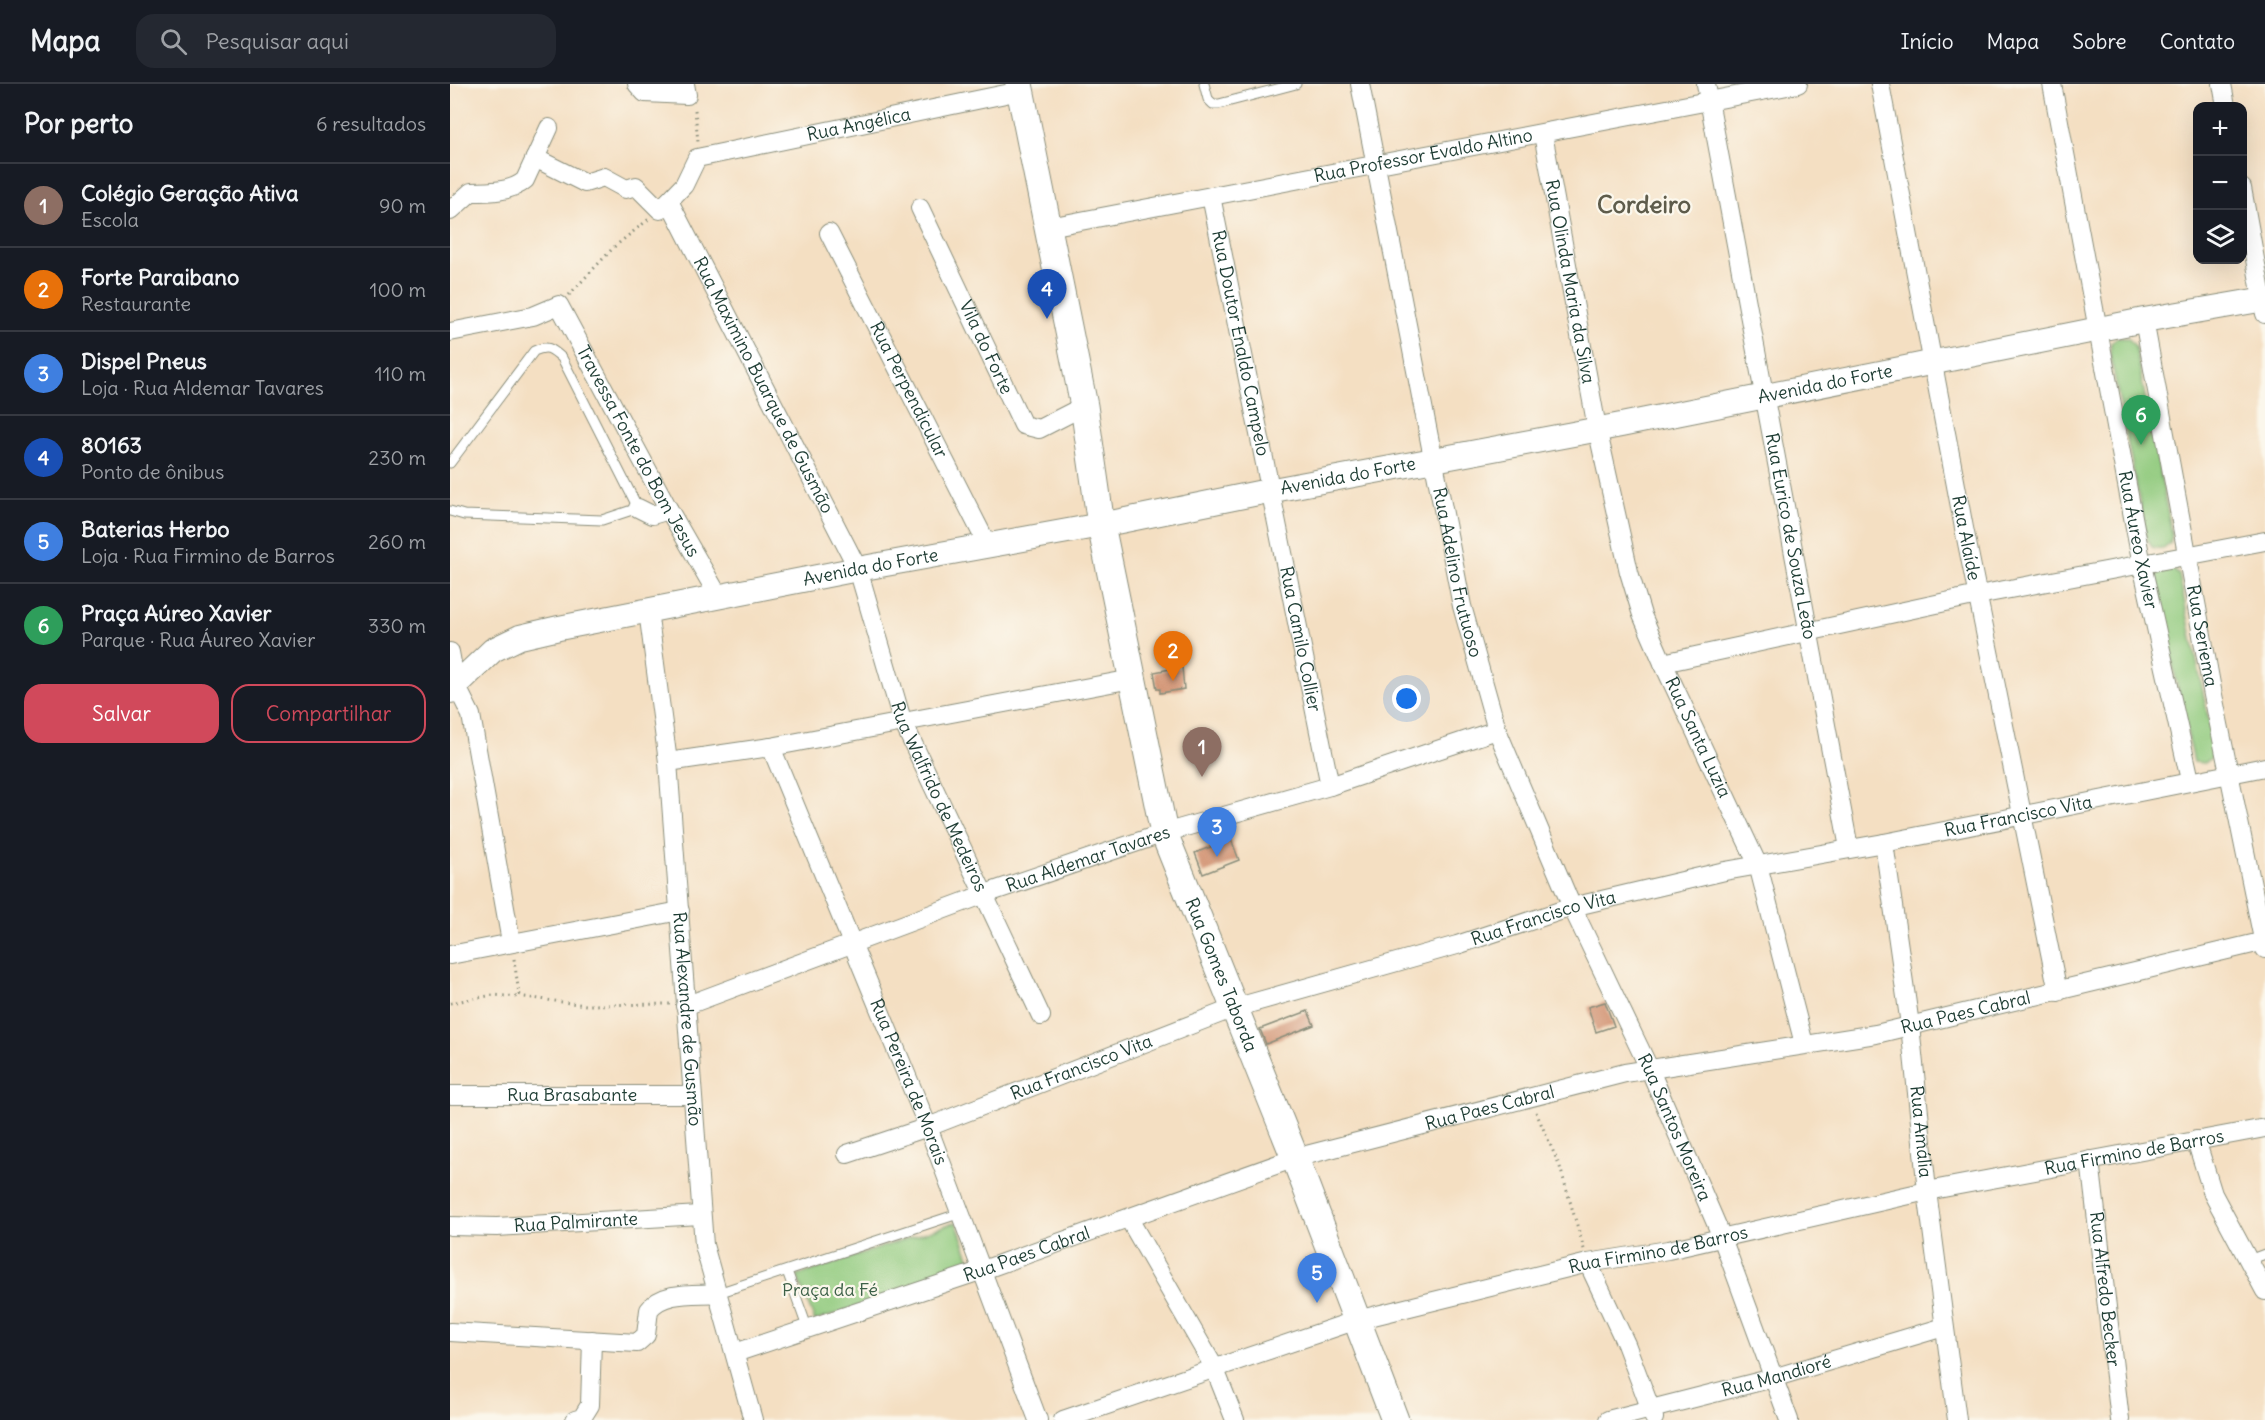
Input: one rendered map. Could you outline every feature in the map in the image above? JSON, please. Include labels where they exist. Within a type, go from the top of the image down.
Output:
[{"type":"main road","name":"Rua Gomes Taborda","points":[[1019,88],[1049,227],[1083,406],[1101,520],[1164,833],[1295,1158],[1395,1420]]},
{"type":"street","points":[[637,84],[645,93],[686,89]]},
{"type":"street","name":"Rua Adelino Frutuoso","points":[[1360,84],[1462,606],[1497,730],[1572,907]]},
{"type":"street","name":"Rua Professor Evaldo Altino","points":[[1049,227],[1375,163],[1543,134],[1708,93],[1798,84]]},
{"type":"street","name":"Rua Alaíde","points":[[1880,84],[1978,595],[2058,992]]},
{"type":"street","name":"Rua Áureo Xavier","points":[[2052,84],[2100,330],[2142,565],[2190,780]]},
{"type":"street","points":[[2222,84],[2225,102]]},
{"type":"street","name":"Rua Angélica","points":[[697,158],[1019,88]]},
{"type":"street","name":"Rua Eurico de Souza Leão","points":[[1708,93],[1849,848]]},
{"type":"street","points":[[450,211],[471,192],[518,186],[525,180],[549,128]]},
{"type":"street","name":"Rua Olinda Maria da Silva","points":[[1543,134],[1598,428]]},
{"type":"street","points":[[664,206],[689,178],[697,158]]},
{"type":"street","name":"Rua Maximino Buarque de Gusmão","points":[[535,159],[585,183],[604,177],[626,189],[636,186],[664,206],[858,568]]},
{"type":"street","name":"Rua Doutor Enaldo Campelo","points":[[1211,196],[1268,491]]},
{"type":"street","name":"Vila do Forte","points":[[920,208],[1023,425],[1039,429],[1083,406]]},
{"type":"street","points":[[2246,210],[2264,304]]},
{"type":"street","name":"Rua Perpendicular","points":[[829,233],[987,544]]},
{"type":"street","name":"Avenida do Forte","points":[[453,688],[494,650],[520,637],[1101,520],[1268,491],[1766,396],[2144,320],[2264,304]]},
{"type":"street","points":[[450,332],[533,316],[559,305]]},
{"type":"street","name":"Travessa Fonte do Bom Jesus","points":[[559,305],[669,510],[719,597]]},
{"type":"street","name":"Rua Seriema","points":[[2144,320],[2187,555],[2264,944]]},
{"type":"street","name":"Rua Santa Luzia","points":[[1598,428],[1629,572],[1662,663],[1758,865],[1804,1044]]},
{"type":"street","name":"Rua Camilo Collier","points":[[1268,491],[1330,786]]},
{"type":"street","points":[[638,508],[652,515],[669,510]]},
{"type":"street","points":[[1662,663],[1978,595],[2265,542]]},
{"type":"street","name":"Rua Walfrido de Medeiros","points":[[858,568],[902,720],[1041,1016]]},
{"type":"street","name":"Rua Alexandre de Gusmão","points":[[648,611],[668,762],[700,1215],[704,1245],[753,1420]]},
{"type":"street","points":[[450,652],[453,688],[471,716],[511,942]]},
{"type":"street","points":[[668,762],[771,747],[902,720],[1132,680]]},
{"type":"street","name":"Rua Aldemar Tavares","points":[[685,1005],[985,894],[1164,833],[1330,786],[1497,730]]},
{"type":"street","name":"Rua Pereira de Morais","points":[[771,747],[928,1127],[1038,1420]]},
{"type":"street","name":"Rua Francisco Vita","points":[[847,1154],[928,1127],[1234,1008],[1457,945],[1572,907],[1758,865],[1884,843],[2022,813],[2265,767]]},
{"type":"street","name":"Rua Amália","points":[[1884,843],[1910,1025],[1927,1191],[1957,1420]]},
{"type":"street","name":"Rua Santos Moreira","points":[[1572,907],[1648,1068],[1721,1235],[1789,1420]]},
{"type":"street","points":[[450,955],[680,912]]},
{"type":"street","name":"Rua Paes Cabral","points":[[735,1353],[807,1327],[983,1270],[1295,1158],[1648,1068],[1876,1034],[2264,944]]},
{"type":"street","name":"Rua Brasabante","points":[[450,1095],[692,1095]]},
{"type":"street","name":"Rua Firmino de Barros","points":[[1063,1420],[1357,1320],[1588,1263],[1668,1250],[1721,1235],[1927,1191],[2265,1128]]},
{"type":"street","points":[[2196,1140],[2213,1194],[2257,1257],[2265,1291]]},
{"type":"street","name":"Rua Alfredo Becker","points":[[2090,1160],[2120,1420]]},
{"type":"street","name":"Rua Palmirante","points":[[450,1226],[497,1227],[700,1215]]},
{"type":"street","points":[[1129,1219],[1214,1367],[1235,1420]]},
{"type":"street","points":[[1588,1263],[1626,1344],[1652,1414]]},
{"type":"street","points":[[450,1332],[641,1342],[646,1335],[649,1310],[658,1300],[667,1297],[718,1293]]},
{"type":"street","name":"Rua Mandioré","points":[[1608,1420],[1652,1414],[1944,1327]]},
{"type":"street","points":[[575,1420],[582,1418],[590,1405],[592,1340]]},
{"type":"lane","points":[[1204,84],[1208,99],[1213,104],[1219,105],[1296,84]]},
{"type":"lane","points":[[450,463],[534,351],[543,347],[551,348],[562,358],[638,508],[602,520],[464,515],[450,511]]},
{"type":"lane","points":[[718,1293],[788,1272],[961,1213]]},
{"type":"lane","points":[[788,1272],[807,1327]]},
{"type":"path","points":[[686,89],[697,117],[697,158]]},
{"type":"path","points":[[559,305],[614,247],[664,206]]},
{"type":"path","points":[[450,1003],[493,995],[519,997],[511,942]]},
{"type":"path","points":[[519,993],[524,997],[586,1005],[685,1005]]},
{"type":"path","points":[[1530,1099],[1560,1167],[1588,1263]]},
{"type":"green space","points":[[2117,338],[2128,338],[2135,346],[2172,534],[2170,544],[2163,549],[2152,547],[2147,538],[2110,354],[2111,343]]},
{"type":"green space","points":[[2161,568],[2171,568],[2179,575],[2214,746],[2212,757],[2205,763],[2194,762],[2154,579]]},
{"type":"green space","name":"Praça da Fé","points":[[956,1222],[973,1268],[815,1321],[797,1276]]},
{"type":"building","points":[[1182,667],[1184,689],[1160,693],[1154,672]]},
{"type":"building","points":[[1231,839],[1239,860],[1203,874],[1195,853]]},
{"type":"building","points":[[1605,1002],[1614,1026],[1596,1032],[1588,1007]]},
{"type":"building","points":[[1308,1011],[1314,1025],[1266,1044],[1260,1029]]},
{"type":"place","name":"80163","points":[[1047,319]]},
{"type":"place","name":"Praça Aúreo Xavier","points":[[2141,445]]},
{"type":"place","name":"Forte Paraibano","points":[[1173,681]]},
{"type":"place","name":"Colégio Geração Ativa","points":[[1202,777]]},
{"type":"place","name":"Dispel Pneus","points":[[1217,857]]},
{"type":"place","name":"Baterias Herbo","points":[[1317,1303]]},
{"type":"district","name":"Cordeiro","points":[[1644,205]]}]
